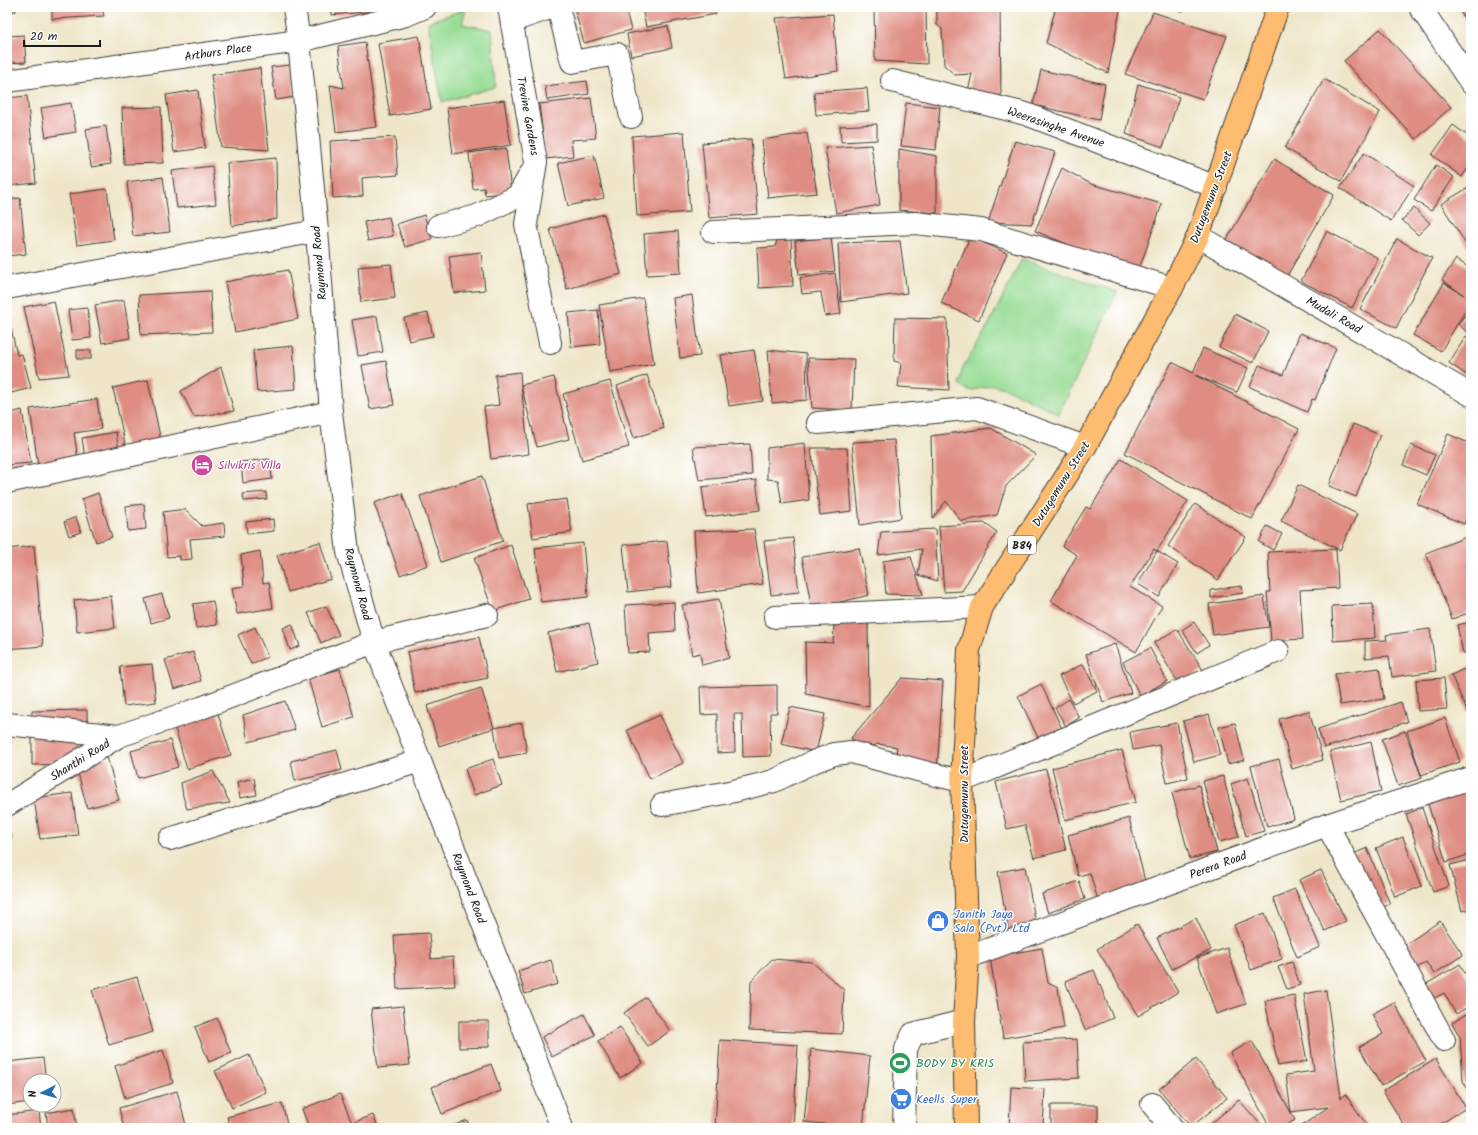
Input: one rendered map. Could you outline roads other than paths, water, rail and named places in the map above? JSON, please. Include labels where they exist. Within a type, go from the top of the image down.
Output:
[{"type":"main road","name":"Dutugemunu Street","points":[[966,1128],[964,1021],[968,957],[962,781],[969,650],[982,607],[1085,447],[1172,288],[1198,236],[1278,7]]},
{"type":"street","name":"Raymond Road","points":[[294,7],[299,41],[331,412],[348,552],[374,642],[562,1128]]},
{"type":"street","name":"Arthurs Place","points":[[7,81],[299,41],[406,15],[425,7]]},
{"type":"street","points":[[511,14],[553,7]]},
{"type":"street","points":[[558,7],[572,62],[617,54],[631,117]]},
{"type":"street","points":[[1420,7],[1471,83]]},
{"type":"street","name":"Trevine Gardens","points":[[511,14],[535,165],[526,224],[550,343]]},
{"type":"street","name":"Weerasinghe Avenue","points":[[892,81],[1026,114],[1216,187]]},
{"type":"street","points":[[438,226],[477,216],[518,196],[535,165]]},
{"type":"street","points":[[713,232],[915,222],[981,230],[1172,288]]},
{"type":"street","points":[[7,288],[316,230]]},
{"type":"street","name":"Mudali Road","points":[[1198,236],[1471,395]]},
{"type":"street","points":[[818,423],[977,408],[1085,447]]},
{"type":"street","points":[[7,482],[331,412]]},
{"type":"street","points":[[775,617],[982,607]]},
{"type":"street","points":[[119,736],[201,708],[374,642],[487,615]]},
{"type":"street","points":[[662,805],[734,791],[760,784],[774,780],[834,754],[851,752],[962,781],[1278,651]]},
{"type":"street","name":"Shanthi Road","points":[[7,724],[119,736]]},
{"type":"street","name":"Shanthi Road","points":[[7,806],[119,736]]},
{"type":"street","points":[[170,839],[420,762]]},
{"type":"street","name":"Perera Road","points":[[968,957],[1327,826],[1471,778]]},
{"type":"street","points":[[1327,826],[1444,1040]]},
{"type":"street","points":[[904,1128],[906,1049],[913,1034],[964,1021]]},
{"type":"street","points":[[1152,1104],[1172,1128]]},
{"type":"place","name":"Silvikris Villa","points":[[202,465]]},
{"type":"place","name":"Janith Jaya Sala (Pvt) Ltd","points":[[938,921]]},
{"type":"place","name":"BODY BY KRIS","points":[[900,1063]]},
{"type":"place","name":"Keells Super","points":[[901,1099]]}]
